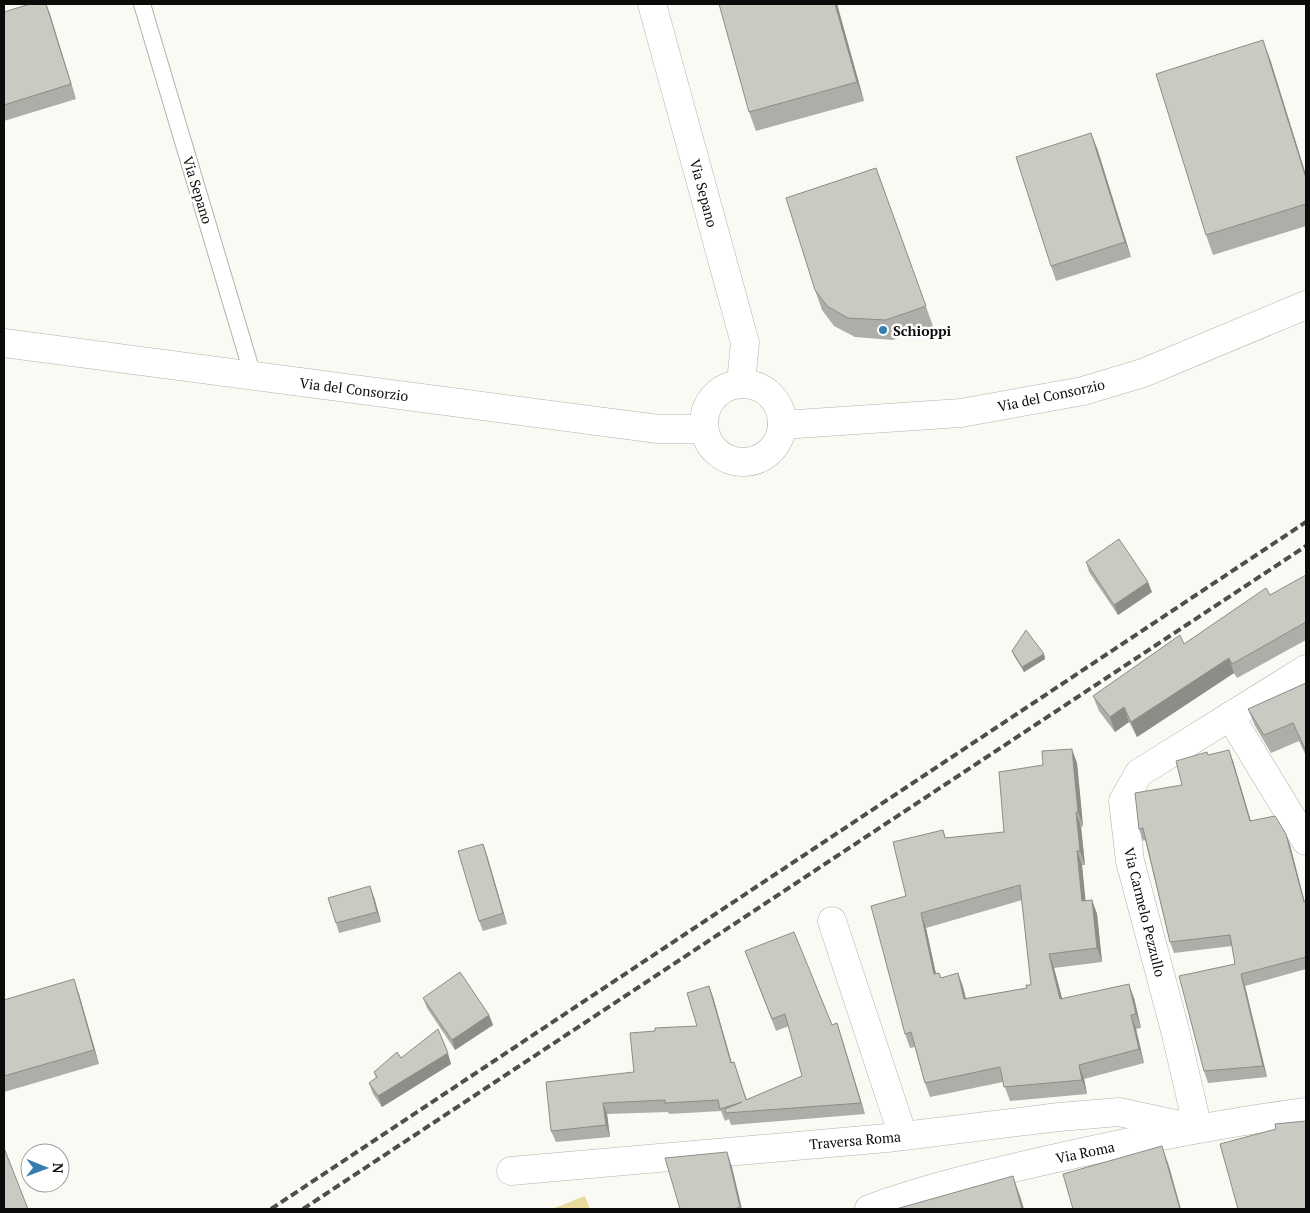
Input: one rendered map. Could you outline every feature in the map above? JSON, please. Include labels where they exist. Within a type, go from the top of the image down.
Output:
[{"type":"street","name":"Via Sepano","points":[[652,4],[745,343],[741,383]]},
{"type":"street","name":"Via del Consorzio","points":[[782,425],[961,413],[1083,392],[1143,372],[1306,304]]},
{"type":"street","name":"Via del Consorzio","points":[[4,343],[658,429],[704,429]]},
{"type":"street","points":[[741,383],[754,385],[766,391],[775,400],[780,412],[782,425],[779,438],[763,457],[751,461],[738,462],[726,458],[716,451],[708,441],[704,429],[704,416],[708,403],[717,393],[728,386],[741,383]]},
{"type":"street","name":"Via Carmelo Pezzullo","points":[[1198,1129],[1176,1034],[1130,861],[1123,801],[1139,774],[1306,669]]},
{"type":"street","points":[[1230,716],[1306,841]]},
{"type":"street","points":[[832,921],[903,1136]]},
{"type":"street","name":"Traversa Roma","points":[[511,1171],[903,1136],[1059,1117],[1118,1112],[1198,1129]]},
{"type":"street","name":"Via Roma","points":[[869,1209],[901,1197],[976,1176],[1091,1150],[1254,1118],[1306,1112]]},
{"type":"lane","name":"Via Sepano","points":[[142,4],[253,376]]},
{"type":"shaded area","points":[[585,1196],[590,1209],[552,1209]]},
{"type":"building","points":[[30,4],[46,4],[71,84],[4,105],[4,12]]},
{"type":"building","points":[[719,4],[835,4],[857,82],[749,112]]},
{"type":"building","points":[[1263,40],[1306,178],[1306,204],[1206,235],[1156,74]]},
{"type":"building","points":[[1091,133],[1125,242],[1051,266],[1016,157]]},
{"type":"building","points":[[876,168],[926,306],[886,320],[848,318],[827,306],[815,290],[786,198]]},
{"type":"building","points":[[1119,539],[1148,582],[1114,605],[1086,562]]},
{"type":"building","points":[[1306,575],[1306,622],[1232,664],[1229,658],[1131,722],[1124,707],[1110,717],[1093,696],[1180,635],[1184,644],[1266,588],[1270,595]]},
{"type":"building","points":[[1026,630],[1044,654],[1022,667],[1012,651]]},
{"type":"building","points":[[1306,683],[1306,751],[1293,723],[1264,735],[1248,709]]},
{"type":"building","points":[[1072,749],[1078,812],[1076,812],[1080,851],[1077,851],[1082,901],[1092,900],[1097,948],[1049,954],[1060,999],[1129,984],[1136,1014],[1131,1015],[1139,1049],[1079,1065],[1082,1080],[1004,1087],[1000,1067],[925,1083],[911,1032],[905,1034],[871,906],[906,896],[893,842],[943,830],[945,838],[1004,832],[999,772],[1043,765],[1042,751]],"holes":[[[1020,885],[1031,985],[1026,985],[1027,988],[964,999],[958,973],[941,978],[939,973],[934,974],[921,913]]]},
{"type":"building","points":[[1229,750],[1250,821],[1275,816],[1286,834],[1304,902],[1306,901],[1306,957],[1241,974],[1263,1066],[1204,1071],[1179,976],[1235,964],[1230,935],[1170,942],[1143,828],[1139,829],[1135,793],[1182,785],[1176,761],[1207,752],[1208,755]]},
{"type":"building","points":[[483,844],[503,913],[479,921],[458,851]]},
{"type":"building","points":[[370,886],[377,912],[336,923],[328,898]]},
{"type":"building","points":[[794,932],[832,1025],[837,1023],[861,1103],[726,1113],[725,1109],[742,1102],[720,1109],[718,1100],[665,1103],[665,1100],[603,1103],[606,1125],[551,1131],[546,1082],[634,1072],[630,1033],[655,1031],[655,1028],[697,1026],[687,993],[709,986],[731,1063],[734,1062],[746,1100],[802,1076],[785,1014],[772,1019],[745,951]]},
{"type":"building","points":[[460,972],[489,1015],[452,1040],[423,998]]},
{"type":"building","points":[[74,979],[94,1050],[4,1076],[4,1000]]},
{"type":"building","points":[[438,1029],[448,1053],[378,1096],[369,1083],[377,1077],[374,1072],[397,1052],[401,1058]]},
{"type":"building","points":[[1306,1121],[1306,1209],[1238,1209],[1220,1144],[1276,1129],[1275,1124]]},
{"type":"building","points":[[1162,1146],[1180,1209],[1073,1209],[1063,1174]]},
{"type":"building","points":[[4,1148],[20,1193],[22,1193],[28,1209],[4,1209]]},
{"type":"building","points":[[727,1152],[740,1207],[735,1209],[680,1209],[665,1158]]},
{"type":"building","points":[[1013,1176],[1022,1209],[896,1209]]},
{"type":"railway","points":[[271,1209],[1306,522]]},
{"type":"railway","points":[[303,1209],[1306,546]]},
{"type":"place","name":"Schioppi","points":[[883,330]]}]
